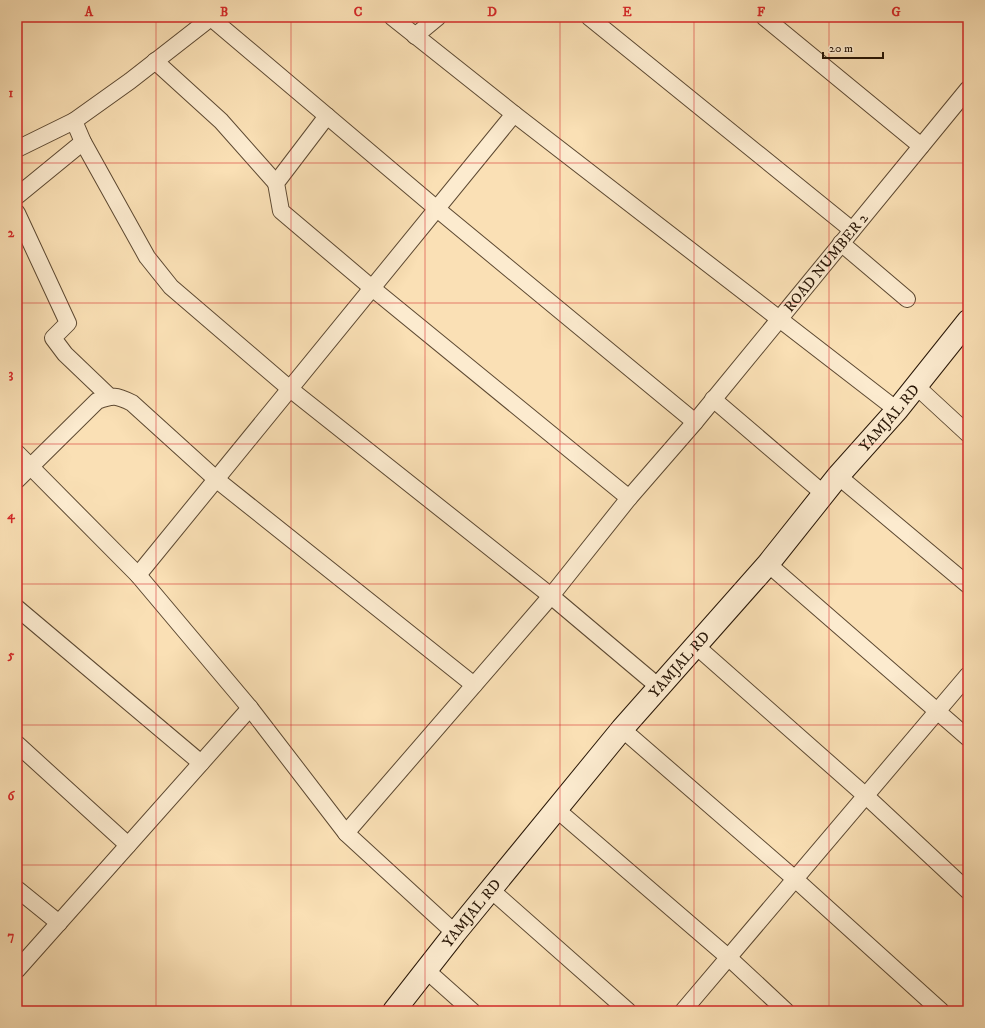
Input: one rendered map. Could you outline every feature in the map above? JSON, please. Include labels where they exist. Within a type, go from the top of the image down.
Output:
[{"type":"main road","name":"YAMJAL RD","points":[[394,1011],[455,932],[622,729],[768,564],[838,476],[897,410],[968,321]]},
{"type":"street","points":[[17,149],[74,121],[155,62],[211,17],[436,209],[694,422]]},
{"type":"street","points":[[346,833],[551,596],[629,498],[694,422],[778,319],[514,114],[392,17]]},
{"type":"street","points":[[415,36],[438,17]]},
{"type":"street","points":[[590,17],[852,230]]},
{"type":"street","points":[[764,17],[921,146]]},
{"type":"street","points":[[155,62],[221,121],[276,183],[281,211],[372,288],[629,498]]},
{"type":"street","name":"ROAD NUMBER 2","points":[[897,410],[778,319],[968,89]]},
{"type":"street","points":[[138,575],[514,114]]},
{"type":"street","points":[[276,183],[327,116]]},
{"type":"street","points":[[74,121],[83,142],[147,257],[162,278],[171,287],[290,390],[551,596],[659,687]]},
{"type":"street","points":[[17,196],[83,142]]},
{"type":"street","points":[[17,212],[68,323],[53,338],[65,354],[110,397]]},
{"type":"street","points":[[841,243],[907,299]]},
{"type":"street","points":[[916,386],[968,434]]},
{"type":"street","points":[[17,480],[97,401],[119,396],[132,403],[217,480],[474,685]]},
{"type":"street","points":[[713,399],[824,494]]},
{"type":"street","points":[[17,453],[138,575],[250,708],[346,833],[455,932]]},
{"type":"street","points":[[838,476],[968,585]]},
{"type":"street","points":[[768,564],[968,738]]},
{"type":"street","points":[[17,608],[201,763]]},
{"type":"street","points":[[696,646],[866,796],[968,891]]},
{"type":"street","points":[[683,1011],[968,675]]},
{"type":"street","points":[[17,970],[250,708]]},
{"type":"street","points":[[622,729],[795,879],[941,1011]]},
{"type":"street","points":[[17,744],[128,845]]},
{"type":"street","points":[[556,809],[728,957],[786,1011]]},
{"type":"street","points":[[17,889],[59,923]]},
{"type":"street","points":[[491,890],[628,1011]]},
{"type":"street","points":[[426,970],[472,1011]]}]
